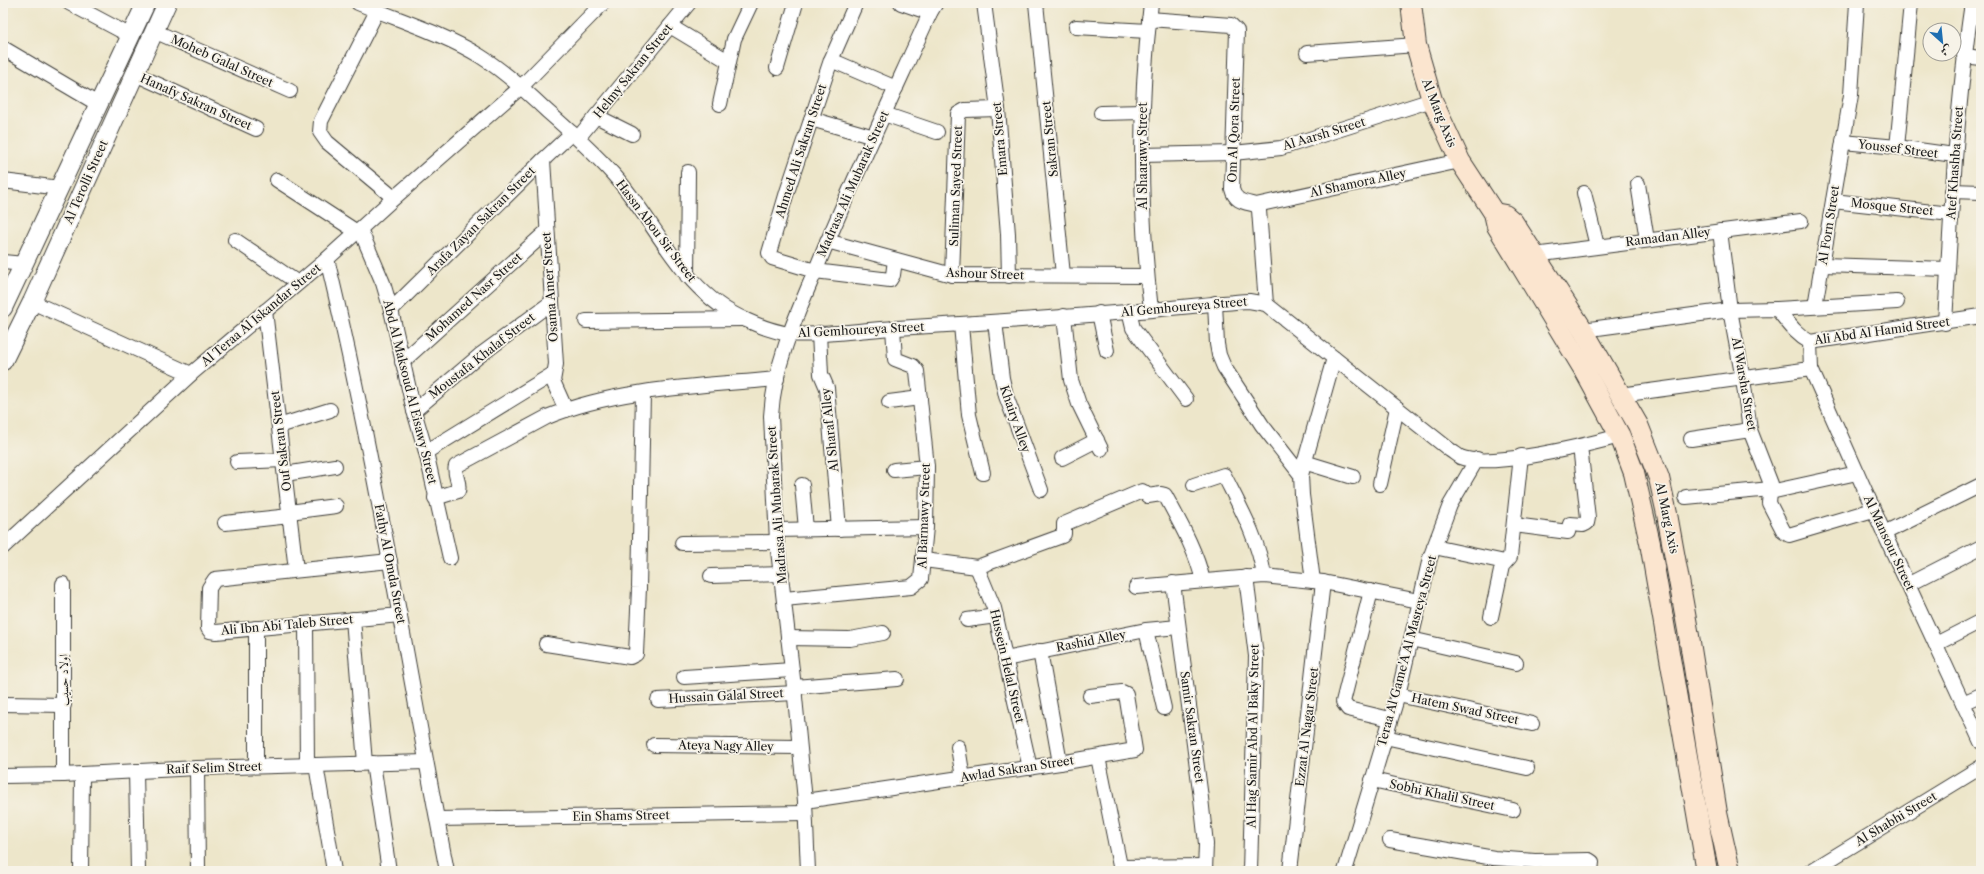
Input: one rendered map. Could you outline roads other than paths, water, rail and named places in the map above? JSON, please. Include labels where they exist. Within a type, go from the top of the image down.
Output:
[{"type":"main road","name":"Al Marg Axis","points":[[1411,3],[1416,45],[1432,100],[1460,162],[1494,213],[1497,226],[1562,331],[1620,436],[1634,473],[1640,496],[1707,871]]},
{"type":"main road","name":"Al Marg Axis","points":[[1494,213],[1505,215],[1510,218],[1583,330],[1646,443],[1664,496],[1691,644],[1717,813],[1730,871]]},
{"type":"street","points":[[69,3],[130,36]]},
{"type":"street","name":"Al Terolli Street","points":[[3,308],[146,3]]},
{"type":"street","name":"Al Terolli Street","points":[[3,361],[32,302],[167,3]]},
{"type":"street","name":"Hassn Abou Sir Street","points":[[358,3],[455,43],[479,55],[521,87],[575,136],[628,192],[687,276],[704,293],[723,308],[744,319],[766,328],[790,334]]},
{"type":"street","name":"Al Teraa Al Iskandar Street","points":[[3,547],[191,374],[327,259],[521,87],[603,3]]},
{"type":"street","name":"Helmy Sakran Street","points":[[575,136],[596,116],[689,3]]},
{"type":"street","points":[[720,104],[734,38],[751,3]]},
{"type":"street","points":[[778,68],[796,3]]},
{"type":"street","name":"Ahmed Ali Sakran Street","points":[[856,3],[831,60],[769,253],[772,258],[815,271],[890,280],[893,275],[895,260]]},
{"type":"street","points":[[901,3],[933,8]]},
{"type":"street","name":"Emara Street","points":[[984,3],[998,108],[1008,234],[1009,276]]},
{"type":"street","name":"Sakran Street","points":[[1036,3],[1063,275]]},
{"type":"street","name":"Al Shaarawy Street","points":[[1151,3],[1148,25],[1142,154],[1143,232],[1151,310]]},
{"type":"street","name":"Al Forn Street","points":[[1815,306],[1854,71],[1857,3]]},
{"type":"street","points":[[1897,147],[1911,3]]},
{"type":"street","name":"Atef Khashba Street","points":[[1945,323],[1954,155],[1964,56],[1972,3]]},
{"type":"street","name":"Madrasa Ali Mubarak Street","points":[[808,871],[805,807],[777,536],[771,416],[772,398],[790,334],[827,241],[933,8]]},
{"type":"street","points":[[377,11],[320,127],[323,138],[394,198]]},
{"type":"street","points":[[1076,27],[1148,25]]},
{"type":"street","name":"Om Al Qora Street","points":[[1148,25],[1231,25],[1235,27],[1238,36],[1233,153],[1233,194],[1238,200],[1256,205]]},
{"type":"street","points":[[670,26],[728,61]]},
{"type":"street","name":"Moheb Galal Street","points":[[154,31],[290,91]]},
{"type":"street","points":[[1307,53],[1416,45]]},
{"type":"street","points":[[3,48],[98,104]]},
{"type":"street","points":[[1964,56],[1981,58]]},
{"type":"street","points":[[831,60],[896,88]]},
{"type":"street","name":"Hanafy Sakran Street","points":[[135,74],[256,129]]},
{"type":"street","name":"Al Aarsh Street","points":[[1142,154],[1233,153],[1281,148],[1432,100]]},
{"type":"street","name":"Suliman Sayed Street","points":[[952,275],[958,114],[965,110],[998,108]]},
{"type":"street","points":[[1101,113],[1143,112]]},
{"type":"street","points":[[884,114],[937,132]]},
{"type":"street","points":[[596,116],[632,134]]},
{"type":"street","points":[[811,119],[874,137]]},
{"type":"street","name":"Arafa Zayan Sakran Street","points":[[391,310],[543,160],[575,136]]},
{"type":"street","name":"Youssef Street","points":[[1843,142],[1897,147],[1954,155]]},
{"type":"street","name":"Osama Amer Street","points":[[543,160],[546,232],[556,367],[553,374],[553,381],[566,410]]},
{"type":"street","name":"Al Shamora Alley","points":[[1256,205],[1460,162]]},
{"type":"street","points":[[687,276],[688,172]]},
{"type":"street","points":[[277,180],[358,231]]},
{"type":"street","points":[[3,181],[60,188]]},
{"type":"street","points":[[1638,184],[1647,240]]},
{"type":"street","points":[[1952,191],[1981,192]]},
{"type":"street","points":[[1584,193],[1597,246]]},
{"type":"street","name":"Mosque Street","points":[[1833,201],[1951,214]]},
{"type":"street","points":[[1256,205],[1261,216],[1266,304],[1450,450],[1461,457],[1487,460],[1521,456],[1580,446],[1620,436]]},
{"type":"street","name":"Ramadan Alley","points":[[1534,255],[1801,221]]},
{"type":"street","name":"Abd Al Maksoud Al Eisawy Street","points":[[358,231],[383,283],[391,310],[402,362],[426,452],[435,498],[450,558]]},
{"type":"street","name":"Al Warsha Street","points":[[1720,231],[1730,310],[1743,379],[1750,430],[1771,482],[1770,503],[1784,532],[1787,535],[1873,510]]},
{"type":"street","name":"Mohamed Nasr Street","points":[[402,362],[546,232]]},
{"type":"street","points":[[235,240],[298,283]]},
{"type":"street","name":"Ashour Street","points":[[827,241],[952,275],[1147,276]]},
{"type":"street","name":"Fathy Al Omda Street","points":[[327,259],[340,312],[390,561],[447,871]]},
{"type":"street","points":[[3,262],[24,264]]},
{"type":"street","points":[[1823,265],[1948,269]]},
{"type":"street","name":"Al Gemhoureya Street","points":[[790,334],[961,325],[1249,301],[1266,304]]},
{"type":"street","points":[[32,302],[191,374]]},
{"type":"street","name":"Moustafa Khalaf Street","points":[[414,411],[479,356],[552,302]]},
{"type":"street","points":[[1583,330],[1730,310],[1777,309],[1897,302]]},
{"type":"street","points":[[1215,304],[1218,349],[1224,367],[1275,442],[1302,468],[1353,477]]},
{"type":"street","name":"Ali Abd Al Hamid Street","points":[[1777,309],[1800,337],[1810,342],[1945,323],[1981,316]]},
{"type":"street","name":"Ouf Sakran Street","points":[[265,312],[296,570]]},
{"type":"street","points":[[1129,312],[1134,328],[1186,399]]},
{"type":"street","points":[[1099,314],[1107,351]]},
{"type":"street","points":[[1062,458],[1099,445],[1074,392],[1071,380],[1064,316]]},
{"type":"street","points":[[586,321],[744,319]]},
{"type":"street","name":"Khairy Alley","points":[[996,322],[1000,367],[1006,396],[1041,490]]},
{"type":"street","points":[[961,325],[968,408],[971,428],[983,473]]},
{"type":"street","name":"Al Barmawy Street","points":[[784,599],[911,587],[921,579],[926,527],[927,468],[920,398],[916,369],[914,366],[894,358],[893,328]]},
{"type":"street","name":"Al Sharaf Alley","points":[[819,333],[821,374],[828,388],[839,529]]},
{"type":"street","name":"Al Mansour Street","points":[[1810,342],[1811,369],[1873,510],[1981,742]]},
{"type":"street","name":"Ezzat Al Nagar Street","points":[[1290,871],[1318,582],[1302,494],[1302,468],[1334,358]]},
{"type":"street","points":[[1620,394],[1811,369]]},
{"type":"street","points":[[426,452],[553,374]]},
{"type":"street","points":[[435,498],[458,490],[459,485],[455,471],[456,466],[547,417],[566,410],[589,402],[643,393],[777,379]]},
{"type":"street","points":[[546,644],[630,658],[636,654],[643,393]]},
{"type":"street","points":[[889,402],[920,398]]},
{"type":"street","points":[[1380,484],[1397,408]]},
{"type":"street","points":[[279,426],[330,410]]},
{"type":"street","points":[[1692,439],[1750,430]]},
{"type":"street","points":[[1514,525],[1568,532],[1570,524],[1583,525],[1587,523],[1588,518],[1580,446]]},
{"type":"street","points":[[1491,617],[1502,566],[1510,557],[1521,456]]},
{"type":"street","name":"Teraa Al Game'A Al Masreya Street","points":[[1345,871],[1398,695],[1419,601],[1434,547],[1450,505],[1476,459]]},
{"type":"street","points":[[237,462],[283,460]]},
{"type":"street","points":[[285,474],[335,466]]},
{"type":"street","points":[[894,470],[927,468]]},
{"type":"street","points":[[1686,497],[1771,490],[1857,473]]},
{"type":"street","points":[[1194,485],[1224,475],[1254,539],[1263,563],[1264,576]]},
{"type":"street","points":[[802,485],[806,530]]},
{"type":"street","points":[[1884,533],[1981,485]]},
{"type":"street","points":[[924,560],[977,567],[1062,536],[1064,524],[1142,491],[1148,496],[1165,495],[1190,541],[1200,566],[1203,580]]},
{"type":"street","points":[[225,523],[336,506]]},
{"type":"street","points":[[682,542],[777,536],[806,530],[926,527]]},
{"type":"street","points":[[1434,547],[1505,562]]},
{"type":"street","points":[[1908,584],[1981,547]]},
{"type":"street","points":[[296,570],[390,561]]},
{"type":"street","name":"Hussein Helal Street","points":[[977,567],[996,616],[1030,768]]},
{"type":"street","name":"Ali Ibn Abi Taleb Street","points":[[296,570],[219,578],[211,582],[209,588],[209,630],[216,632],[400,615]]},
{"type":"street","points":[[711,576],[782,574]]},
{"type":"street","points":[[1136,587],[1203,580],[1264,576],[1318,582],[1419,601]]},
{"type":"street","name":"Al Hag Samir Abd Al Baky Street","points":[[1246,577],[1256,656],[1250,871]]},
{"type":"street","name":"Samir Sakran Street","points":[[1173,583],[1201,798],[1206,844],[1205,869]]},
{"type":"street","name":"اولاد حسيب","points":[[63,584],[63,776]]},
{"type":"street","points":[[1371,591],[1343,702],[1348,709],[1390,719]]},
{"type":"street","points":[[967,620],[996,616]]},
{"type":"street","points":[[353,619],[369,763],[389,871]]},
{"type":"street","points":[[1936,644],[1981,621]]},
{"type":"street","points":[[306,624],[311,765],[334,871]]},
{"type":"street","name":"Rashid Alley","points":[[1005,659],[1146,630],[1178,627]]},
{"type":"street","points":[[256,628],[256,766]]},
{"type":"street","points":[[1146,630],[1164,708]]},
{"type":"street","points":[[788,638],[850,639],[883,633]]},
{"type":"street","points":[[1411,639],[1516,663]]},
{"type":"street","points":[[1040,651],[1060,764]]},
{"type":"street","points":[[684,677],[792,670]]},
{"type":"street","name":"Hussain Galal Street","points":[[658,700],[794,690],[897,679]]},
{"type":"street","name":"Awlad Sakran Street","points":[[805,807],[964,778],[1060,764],[1133,750],[1136,747],[1125,693],[1090,696]]},
{"type":"street","name":"Hatem Swad Street","points":[[1398,695],[1532,724]]},
{"type":"street","points":[[1963,703],[1981,695]]},
{"type":"street","points":[[3,704],[64,705]]},
{"type":"street","points":[[1385,737],[1527,768]]},
{"type":"street","name":"Ateya Nagy Alley","points":[[654,745],[798,747]]},
{"type":"street","points":[[958,746],[964,778]]},
{"type":"street","points":[[1098,757],[1120,869],[1205,869]]},
{"type":"street","name":"Raif Selim Street","points":[[3,776],[63,776],[197,768],[426,762]]},
{"type":"street","name":"Al Shabhi Street","points":[[1811,871],[1981,767]]},
{"type":"street","points":[[197,768],[198,871]]},
{"type":"street","points":[[136,771],[138,871]]},
{"type":"street","points":[[81,871],[82,774]]},
{"type":"street","name":"Sobhi Khalil Street","points":[[1372,780],[1513,810]]},
{"type":"street","name":"Ein Shams Street","points":[[437,819],[805,807]]},
{"type":"street","points":[[1390,840],[1535,866],[1591,866]]}]
